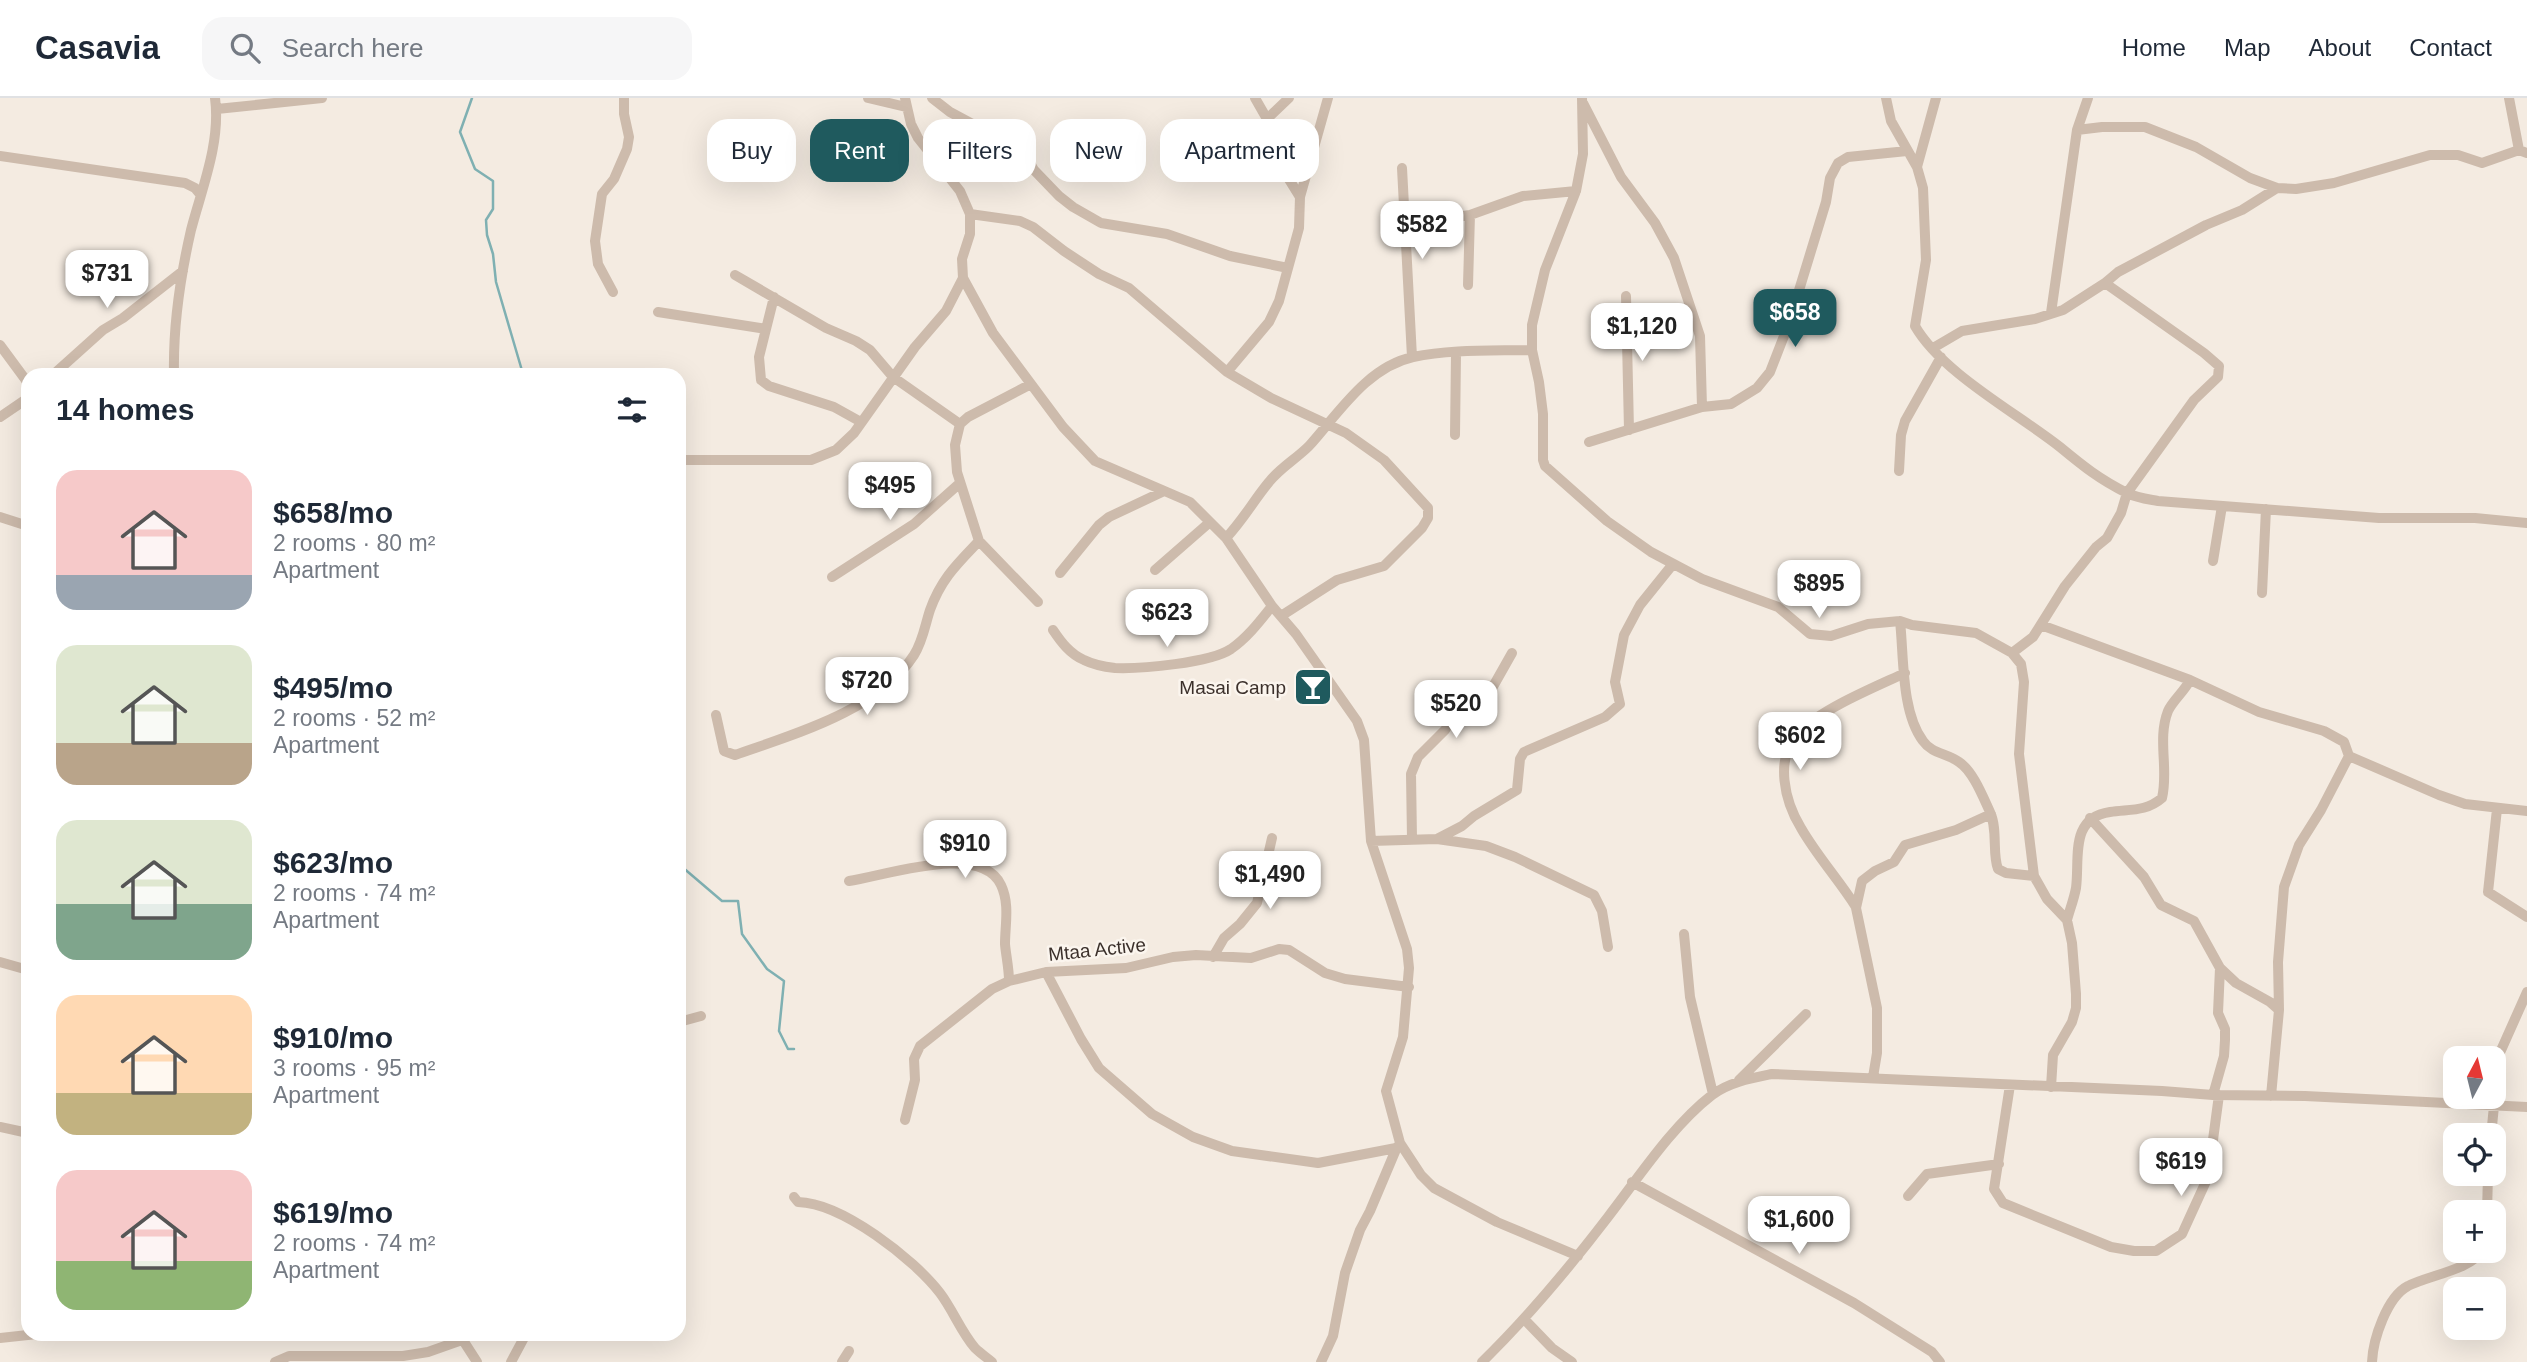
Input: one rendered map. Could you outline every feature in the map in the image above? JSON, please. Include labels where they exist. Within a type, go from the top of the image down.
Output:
[{"type":"street","points":[[174,368],[173,343],[183,270],[212,153],[216,103],[322,98]]},
{"type":"street","points":[[613,292],[598,264],[595,241],[602,194],[614,179],[627,149],[629,137],[624,98]]},
{"type":"street","points":[[868,98],[905,103],[918,138],[960,191],[970,214],[970,234],[962,259],[963,278],[993,333],[1063,427],[1095,461],[1189,502],[1210,522],[1226,538],[1272,606],[1357,721],[1364,740],[1371,841],[1407,949],[1409,987],[1403,1037],[1386,1091],[1398,1146],[1434,1188],[1497,1222],[1578,1256]]},
{"type":"street","points":[[932,98],[950,112],[1023,151],[1034,170],[1059,196],[1101,223],[1167,234],[1230,256],[1288,268]]},
{"type":"street","points":[[1255,98],[1267,119],[1289,98]]},
{"type":"street","points":[[1227,372],[1269,321],[1279,302],[1298,228],[1300,197],[1328,98]]},
{"type":"street","points":[[1886,98],[1891,121],[1917,167],[1923,188],[1926,260],[1915,326],[1922,338],[1941,357],[2079,465],[2127,493],[2158,501],[2379,517],[2475,518],[2527,523]]},
{"type":"street","points":[[1917,167],[1936,98]]},
{"type":"street","points":[[2052,313],[2077,130],[2088,98]]},
{"type":"street","points":[[2077,130],[2145,127],[2196,147],[2250,178],[2277,188],[2296,188],[2334,183],[2430,155],[2459,155],[2482,163],[2523,152],[2509,98]]},
{"type":"street","points":[[1583,100],[1621,177],[1655,223],[1674,258],[1700,336],[1702,407]]},
{"type":"street","points":[[1583,100],[1583,154],[1576,191],[1545,270],[1532,325],[1532,350],[1543,414],[1545,466],[1607,521],[1651,552],[1702,579],[1778,607],[1810,634],[1831,636],[1868,624],[1900,621],[1976,633],[2012,653],[2021,663],[2024,682],[2019,754],[2034,876],[2047,899],[2067,920]]},
{"type":"street","points":[[1589,442],[1702,407],[1731,404],[1756,387],[1770,372],[1811,253],[1830,178],[1838,163],[1848,157],[1907,151]]},
{"type":"street","points":[[0,156],[185,183],[200,194]]},
{"type":"street","points":[[1402,168],[1412,357]]},
{"type":"street","points":[[1291,182],[1300,197]]},
{"type":"street","points":[[1933,348],[1962,331],[2035,319],[2072,306],[2118,272],[2206,225],[2242,211],[2277,188]]},
{"type":"street","points":[[1406,218],[1435,220],[1470,215],[1523,196],[1576,191]]},
{"type":"street","points":[[970,214],[1020,221],[1033,227],[1072,257],[1140,295],[1227,372],[1271,398],[1346,433],[1384,460],[1427,508],[1428,518],[1422,528],[1384,566],[1337,580],[1281,616]]},
{"type":"street","points":[[1468,285],[1470,215]]},
{"type":"street","points":[[61,368],[103,330],[142,304],[183,270]]},
{"type":"street","points":[[735,275],[863,346],[893,377],[960,424]]},
{"type":"street","points":[[686,460],[811,460],[836,450],[854,433],[893,377],[946,311],[963,278]]},
{"type":"street","points":[[2012,653],[2033,637],[2065,586],[2106,538],[2121,513],[2127,493],[2194,400],[2220,372],[2213,359],[2105,283]]},
{"type":"street","points":[[1626,296],[1629,430]]},
{"type":"street","points":[[774,297],[759,357],[761,380],[769,386],[834,407],[861,422]]},
{"type":"street","points":[[658,312],[765,329]]},
{"type":"street","points":[[0,345],[21,374]]},
{"type":"street","points":[[1226,538],[1275,475],[1309,445],[1349,398],[1388,368],[1412,357],[1532,350]]},
{"type":"street","points":[[1455,435],[1456,353]]},
{"type":"street","points":[[1899,471],[1901,435],[1905,421],[1941,357]]},
{"type":"street","points":[[1031,384],[968,417],[960,424],[955,445],[957,472],[979,541],[1038,602]]},
{"type":"street","points":[[0,417],[21,403]]},
{"type":"street","points":[[832,577],[914,524],[960,483]]},
{"type":"street","points":[[1060,573],[1098,525],[1162,492]]},
{"type":"street","points":[[2213,561],[2222,506]]},
{"type":"street","points":[[2262,593],[2266,509]]},
{"type":"street","points":[[0,517],[21,524]]},
{"type":"street","points":[[1155,570],[1210,522]]},
{"type":"street","points":[[716,715],[724,751],[735,755],[822,722],[870,698],[892,682],[914,654],[926,627],[929,611],[947,573],[979,541]]},
{"type":"street","points":[[1437,839],[1517,790],[1518,766],[1524,752],[1598,721],[1620,704],[1615,682],[1624,635],[1640,605],[1673,564]]},
{"type":"street","points":[[1053,631],[1069,651],[1083,660],[1114,668],[1166,665],[1206,659],[1230,650],[1257,626],[1272,606]]},
{"type":"street","points":[[1900,621],[1909,707],[1923,741],[1932,750],[1958,760],[1966,768],[1991,814],[1998,869],[2006,873],[2034,876]]},
{"type":"street","points":[[2041,625],[2190,680],[2259,712],[2324,731],[2344,742],[2348,756],[2321,810],[2299,845],[2284,887],[2278,962],[2279,1010],[2271,1096]]},
{"type":"street","points":[[1412,839],[1411,774],[1418,757],[1445,730],[1454,715],[1486,699],[1512,653]]},
{"type":"street","points":[[1873,1077],[1877,1053],[1877,1008],[1856,908],[1801,829],[1790,807],[1784,784],[1785,763],[1788,749],[1797,734],[1814,720],[1905,673]]},
{"type":"street","points":[[2051,1087],[2053,1055],[2072,1022],[2076,1008],[2072,943],[2067,920],[2076,889],[2078,849],[2083,827],[2090,818],[2109,812],[2145,809],[2162,798],[2165,787],[2164,725],[2169,709],[2184,692],[2190,680]]},
{"type":"street","points":[[2348,756],[2465,804],[2527,811]]},
{"type":"street","points":[[2497,809],[2488,892],[2527,917]]},
{"type":"street","points":[[1856,908],[1862,881],[1894,862],[1905,845],[1956,831],[1991,814]]},
{"type":"street","points":[[2090,818],[2144,877],[2161,905],[2194,921],[2220,968],[2236,983],[2279,1010]]},
{"type":"street","points":[[1213,957],[1224,938],[1257,903],[1272,838]]},
{"type":"street","points":[[1371,841],[1437,839],[1486,846],[1551,873],[1594,895],[1602,911],[1608,947]]},
{"type":"street","points":[[849,881],[936,863],[976,866],[988,871],[1002,886],[1008,920],[1005,944],[1009,981]]},
{"type":"street","points":[[1684,934],[1690,996],[1713,1094]]},
{"type":"street","name":"Mtaa Active","points":[[905,1120],[915,1080],[914,1059],[920,1046],[992,989],[1009,981],[1046,972],[1114,969],[1173,957],[1251,957],[1279,949],[1289,950],[1325,973],[1345,979],[1409,987]]},
{"type":"street","points":[[0,962],[21,968]]},
{"type":"street","points":[[2010,1085],[1994,1189],[2003,1203],[2111,1247],[2156,1251],[2182,1234],[2208,1177],[2216,1095],[2225,1048],[2225,1029],[2218,1013],[2220,968]]},
{"type":"street","points":[[1046,972],[1099,1068],[1152,1114],[1193,1137],[1232,1151],[1318,1163],[1398,1146]]},
{"type":"street","points":[[2503,1046],[2527,992]]},
{"type":"street","points":[[1482,1362],[1525,1320],[1578,1256],[1632,1182],[1679,1127],[1713,1094],[1736,1082],[1761,1060],[1806,1014]]},
{"type":"street","points":[[686,1021],[701,1016]]},
{"type":"street","points":[[1736,1082],[1772,1074],[2216,1095],[2443,1100]]},
{"type":"street","points":[[2506,1104],[2527,1107]]},
{"type":"street","points":[[0,1127],[21,1132]]},
{"type":"street","points":[[1321,1362],[1333,1336],[1345,1273],[1360,1230],[1398,1146]]},
{"type":"street","points":[[1908,1196],[1927,1174],[1998,1164]]},
{"type":"street","points":[[1632,1182],[1854,1303],[1932,1352],[1940,1362]]},
{"type":"street","points":[[794,1197],[798,1202],[810,1202],[860,1225],[912,1264],[941,1294],[975,1347],[992,1362]]},
{"type":"street","points":[[2372,1362],[2376,1335],[2400,1292],[2406,1286],[2468,1263]]},
{"type":"street","points":[[1525,1320],[1552,1348],[1572,1362]]},
{"type":"street","points":[[0,1338],[21,1336]]},
{"type":"street","points":[[275,1362],[289,1356],[402,1356],[428,1352],[451,1341]]},
{"type":"street","points":[[463,1341],[477,1362]]},
{"type":"street","points":[[511,1362],[522,1341]]},
{"type":"street","points":[[842,1362],[849,1351]]},
{"type":"waterway","points":[[472,98],[460,132],[475,169],[493,181],[493,209],[486,220],[487,235],[493,254],[496,282],[521,368]]},
{"type":"waterway","points":[[686,870],[722,901],[738,901],[742,934],[767,969],[784,981],[779,1031],[788,1049],[794,1049]]},
{"type":"place","name":"Masai Camp","points":[[1313,687]]}]
